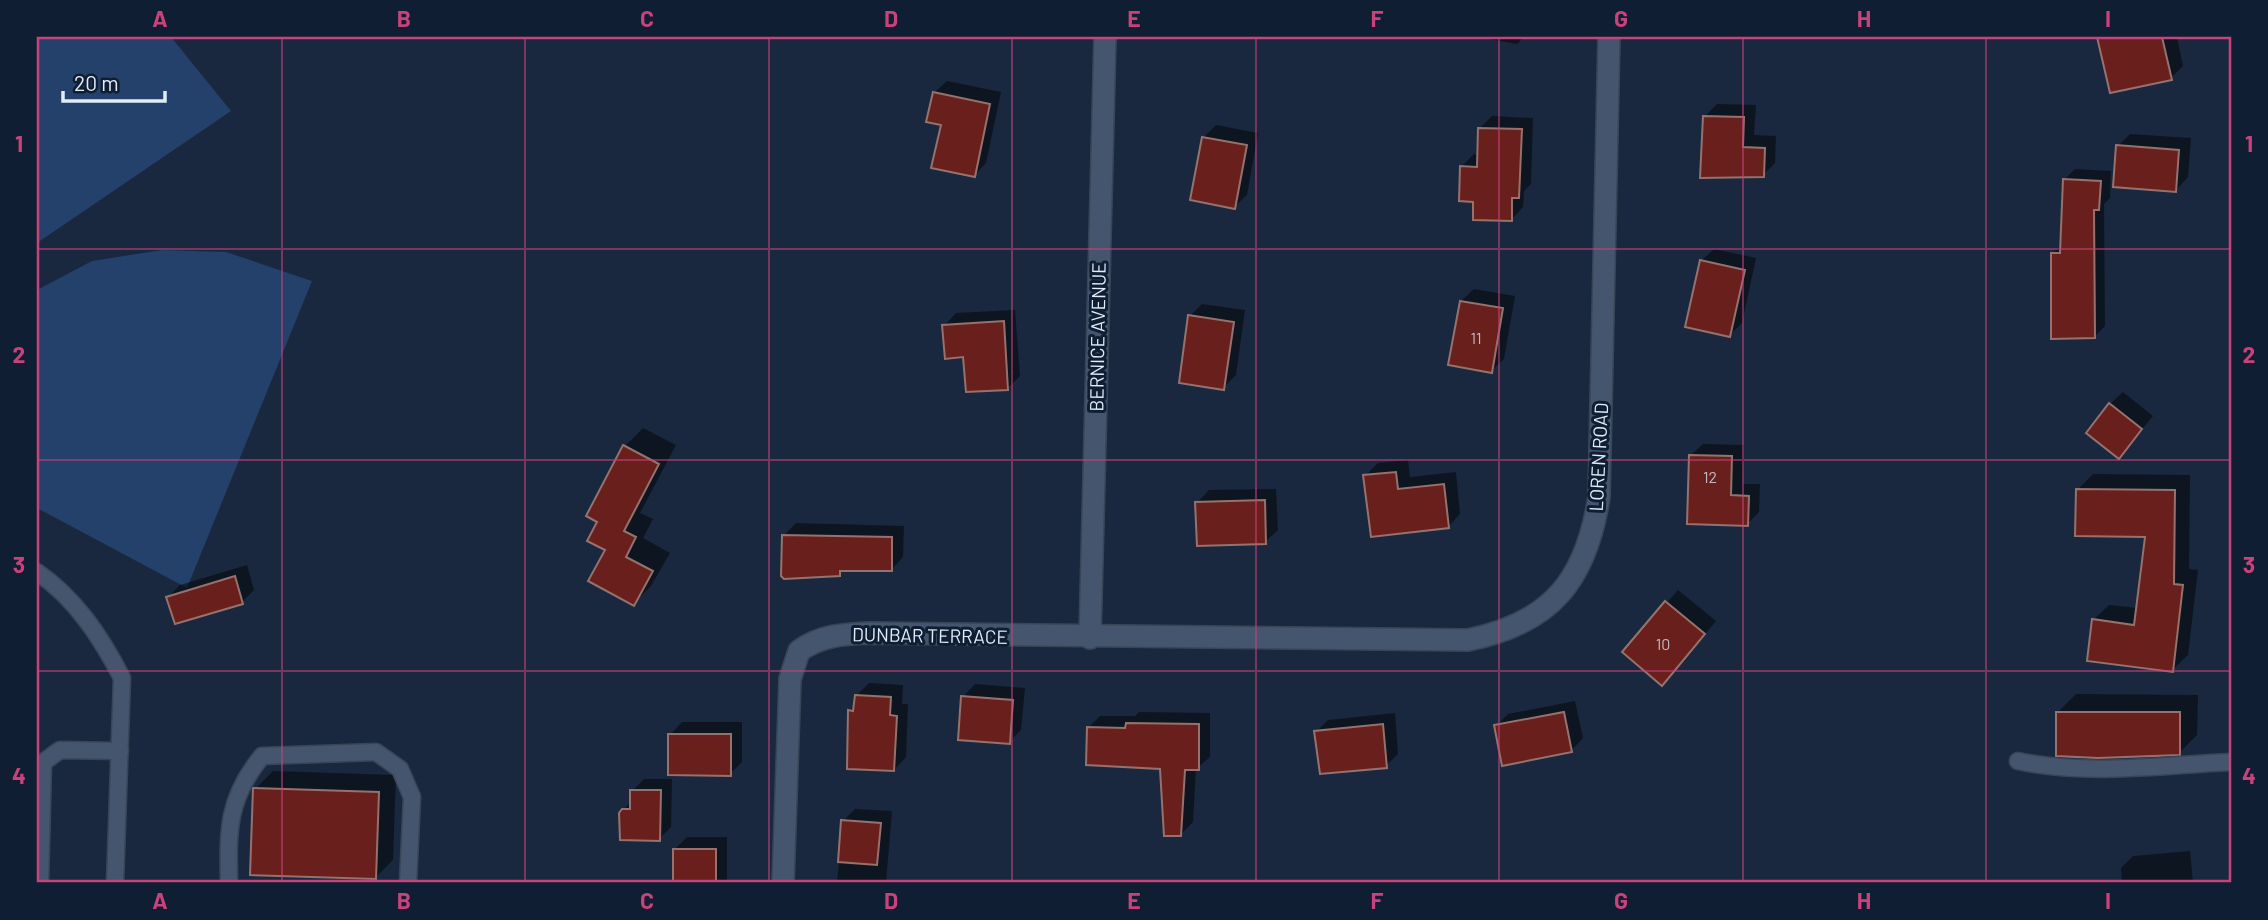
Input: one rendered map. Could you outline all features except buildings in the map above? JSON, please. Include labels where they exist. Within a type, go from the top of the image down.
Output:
[{"type":"street","name":"BERNICE AVENUE","points":[[1090,638],[1105,37]]},
{"type":"street","name":"LOREN ROAD","points":[[1090,638],[1468,640],[1524,624],[1544,611],[1562,593],[1589,548],[1599,497],[1609,37]]},
{"type":"street","name":"DUNBAR TERRACE","points":[[783,883],[787,699],[794,660],[799,651],[818,640],[849,633],[1090,638]]},
{"type":"lane","points":[[37,572],[68,596],[106,648],[122,678],[115,883]]},
{"type":"lane","points":[[40,883],[40,765],[60,750],[120,751]]},
{"type":"lane","points":[[229,883],[228,827],[235,798],[246,776],[262,756],[376,752],[400,769],[412,797],[408,883]]},
{"type":"lane","points":[[2018,761],[2048,767],[2088,769],[2231,762]]},
{"type":"shaded area","points":[[37,37],[171,37],[231,111],[37,243]]},
{"type":"shaded area","points":[[162,250],[226,252],[312,281],[187,588],[37,508],[37,290],[92,261]]}]
